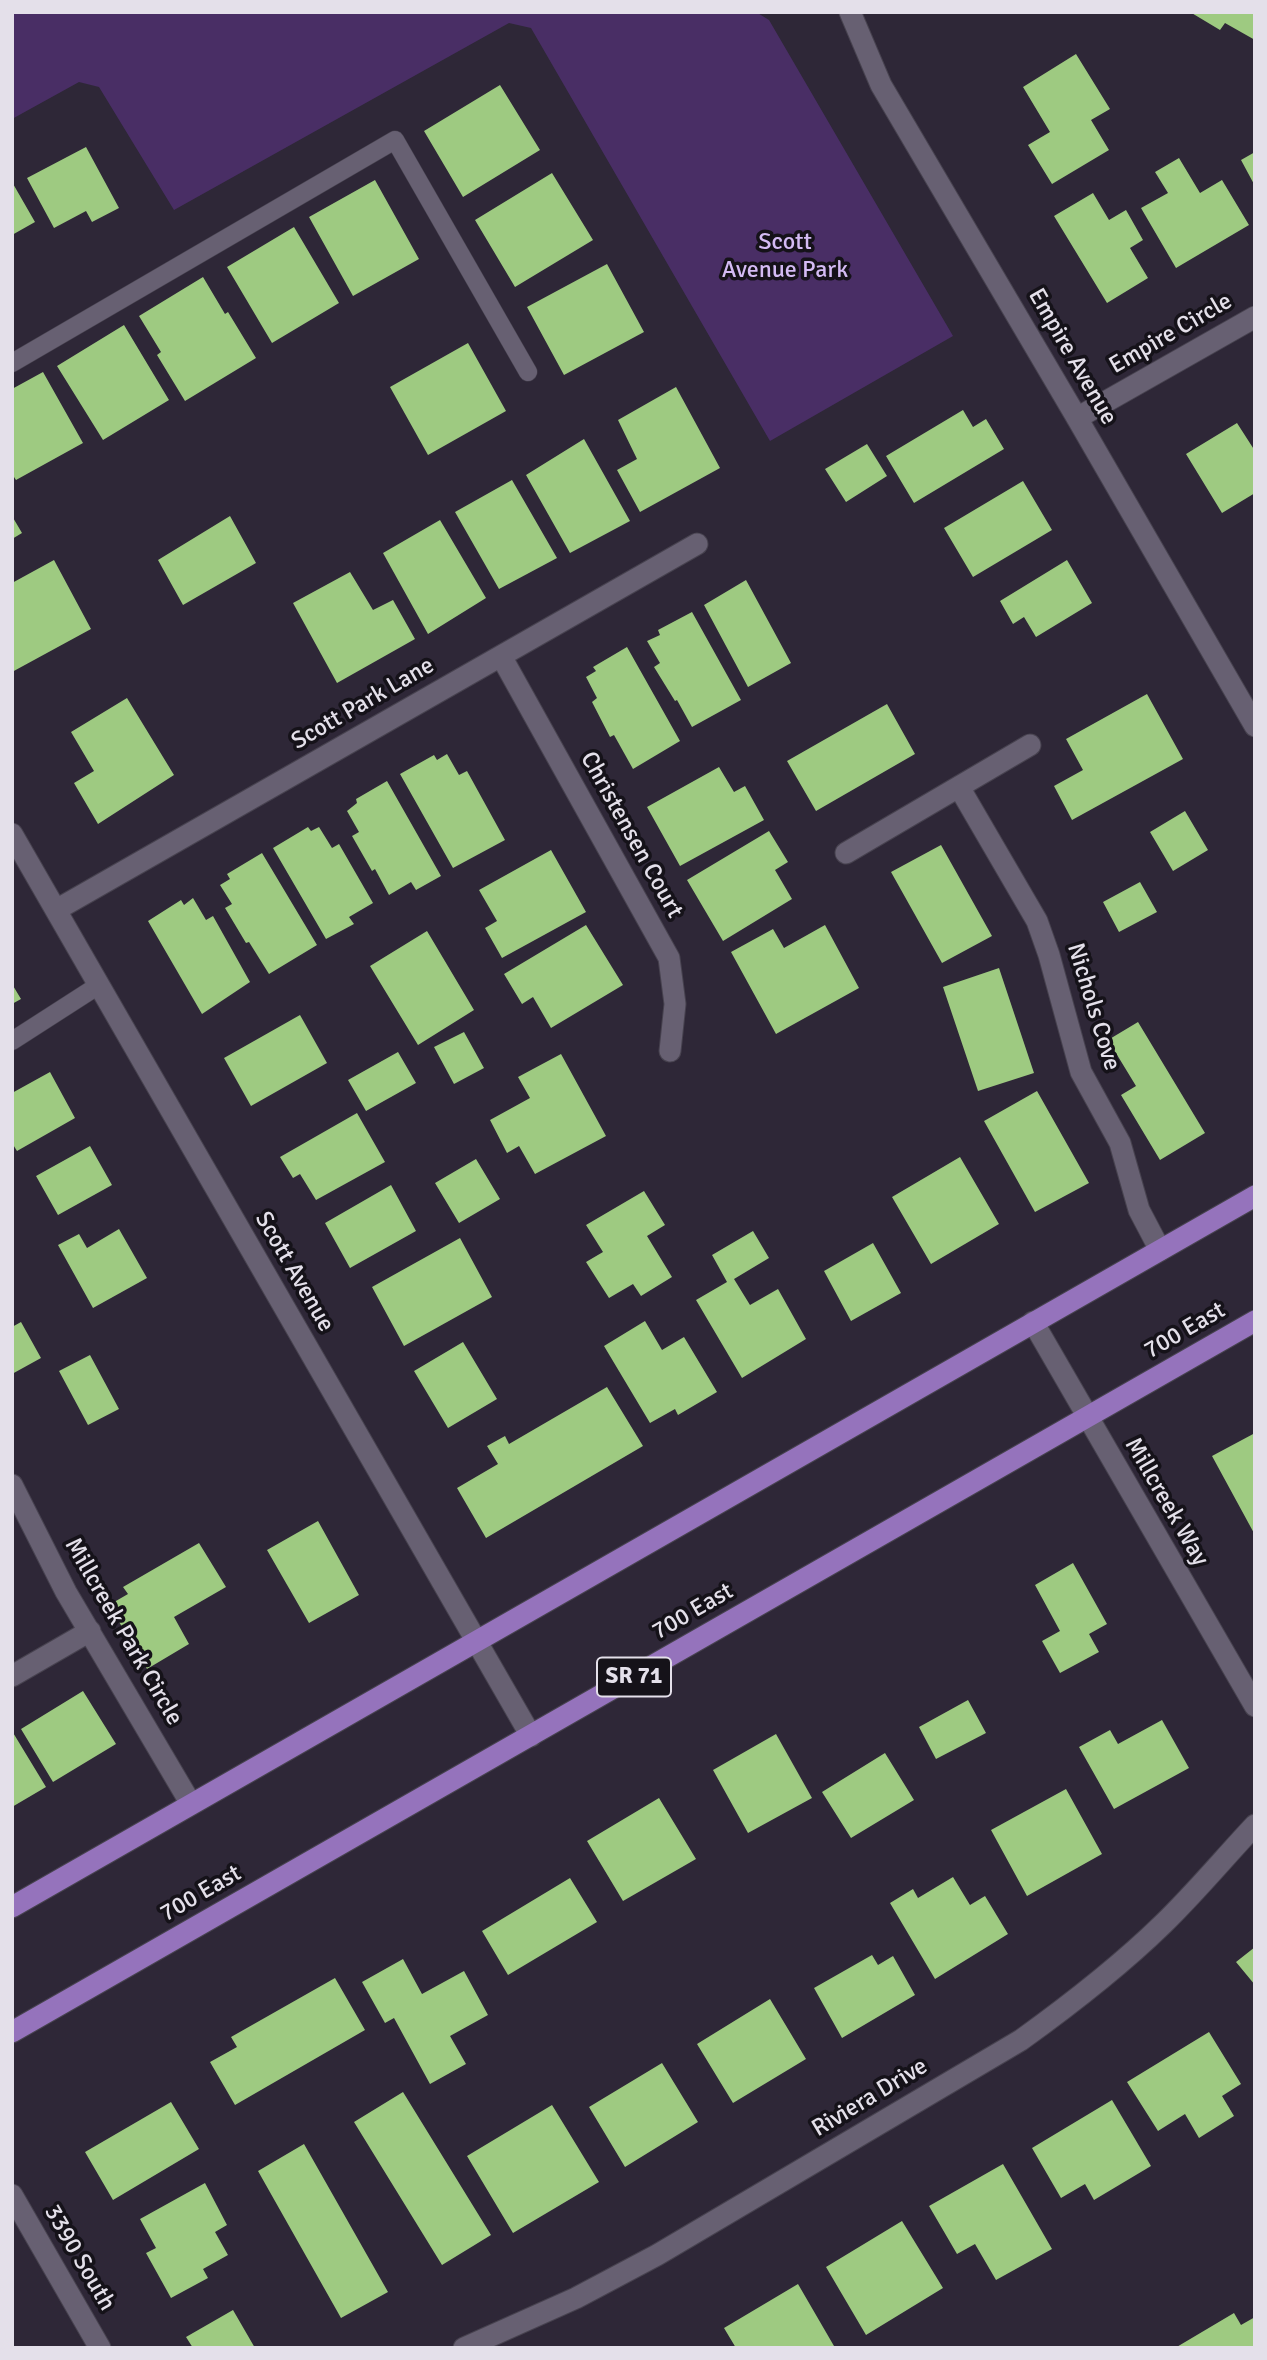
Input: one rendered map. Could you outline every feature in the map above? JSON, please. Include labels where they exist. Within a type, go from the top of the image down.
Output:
[{"type":"main road","points":[[12,1907],[1255,1196]]},
{"type":"main road","name":"700 East","points":[[12,2032],[1255,1321]]},
{"type":"street","name":"Empire Avenue","points":[[850,12],[881,85],[1255,726]]},
{"type":"street","name":"Empire Circle","points":[[1077,418],[1255,317]]},
{"type":"street","name":"Scott Park Lane","points":[[56,911],[696,544]]},
{"type":"street","name":"Christensen Court","points":[[501,656],[669,958],[675,1004],[670,1051]]},
{"type":"street","points":[[846,853],[1030,745]]},
{"type":"street","name":"Nichols Cove","points":[[959,787],[1037,921],[1081,1072],[1120,1143],[1139,1210],[1160,1250]]},
{"type":"street","name":"Scott Avenue","points":[[12,834],[531,1736]]},
{"type":"street","name":"Millcreek Way","points":[[1033,1322],[1255,1706]]},
{"type":"street","name":"Millcreek Park Circle","points":[[12,1485],[66,1592],[191,1804]]},
{"type":"street","points":[[12,1676],[90,1631]]},
{"type":"street","name":"Riviera Drive","points":[[464,2348],[576,2298],[645,2261],[1021,2040],[1072,2003],[1140,1945],[1165,1922],[1255,1825]]},
{"type":"street","name":"3390 South","points":[[12,2195],[100,2348]]},
{"type":"lane","points":[[12,363],[395,140],[528,372]]},
{"type":"lane","points":[[12,1041],[99,985]]},
{"type":"green space","name":"Scott Avenue Park","points":[[12,12],[756,12],[769,20],[953,336],[770,441],[531,28],[509,23],[174,210],[99,87],[79,82],[12,119]]},
{"type":"building","points":[[1190,12],[1255,12],[1255,40],[1225,23],[1220,30]]},
{"type":"building","points":[[1076,54],[1110,109],[1091,120],[1109,150],[1052,184],[1028,145],[1050,132],[1023,87]]},
{"type":"building","points":[[500,85],[540,150],[463,197],[424,131]]},
{"type":"building","points":[[86,147],[119,208],[92,222],[86,211],[54,228],[27,178]]},
{"type":"building","points":[[1255,152],[1255,186],[1241,160]]},
{"type":"building","points":[[1179,158],[1200,193],[1222,180],[1249,225],[1176,268],[1141,208],[1168,193],[1155,172]]},
{"type":"building","points":[[552,173],[593,240],[515,287],[475,220]]},
{"type":"building","points":[[375,180],[419,259],[353,296],[309,217]]},
{"type":"building","points":[[12,182],[35,222],[12,235]]},
{"type":"building","points":[[1093,193],[1109,220],[1126,210],[1143,240],[1130,248],[1148,278],[1107,303],[1054,216]]},
{"type":"building","points":[[294,227],[339,303],[272,343],[227,267]]},
{"type":"building","points":[[607,264],[644,332],[564,375],[527,307]]},
{"type":"building","points":[[203,277],[256,358],[185,401],[157,355],[161,352],[139,316]]},
{"type":"building","points":[[124,325],[169,400],[103,440],[57,366]]},
{"type":"building","points":[[468,343],[506,411],[428,455],[390,387]]},
{"type":"building","points":[[43,372],[83,443],[16,480],[12,474],[12,389]]},
{"type":"building","points":[[676,387],[720,468],[640,512],[617,470],[637,459],[618,420]]},
{"type":"building","points":[[963,410],[973,427],[986,419],[1004,449],[914,503],[886,456]]},
{"type":"building","points":[[1237,423],[1255,451],[1255,493],[1222,513],[1186,454]]},
{"type":"building","points":[[584,439],[630,521],[570,553],[526,475]]},
{"type":"building","points":[[867,444],[887,476],[846,502],[825,469]]},
{"type":"building","points":[[512,480],[557,558],[499,589],[455,512]]},
{"type":"building","points":[[1023,481],[1052,530],[973,577],[944,528]]},
{"type":"building","points":[[12,516],[22,533],[12,539]]},
{"type":"building","points":[[230,516],[256,563],[183,605],[158,560]]},
{"type":"building","points":[[440,520],[486,598],[428,634],[383,553]]},
{"type":"building","points":[[54,560],[91,629],[12,672],[12,583]]},
{"type":"building","points":[[1067,560],[1092,603],[1036,637],[1024,617],[1013,624],[1000,601]]},
{"type":"building","points":[[350,572],[373,610],[393,600],[415,639],[337,683],[293,603]]},
{"type":"building","points":[[746,580],[791,663],[748,687],[704,605]]},
{"type":"building","points":[[692,612],[741,700],[692,727],[654,667],[660,663],[647,641],[660,635],[658,630]]},
{"type":"building","points":[[627,647],[680,741],[633,769],[614,735],[610,737],[592,702],[597,698],[586,677],[596,671],[593,667]]},
{"type":"building","points":[[1147,694],[1183,759],[1072,820],[1054,786],[1083,770],[1066,739]]},
{"type":"building","points":[[127,698],[174,775],[98,824],[74,783],[94,771],[71,732]]},
{"type":"building","points":[[887,704],[915,754],[816,811],[787,761]]},
{"type":"building","points":[[447,754],[459,775],[467,771],[505,840],[453,868],[400,774],[434,755],[437,760]]},
{"type":"building","points":[[719,767],[734,792],[745,786],[764,820],[680,866],[647,807]]},
{"type":"building","points":[[387,781],[441,876],[416,890],[411,882],[389,895],[352,836],[359,832],[347,811],[357,803],[356,799]]},
{"type":"building","points":[[1185,811],[1208,850],[1173,871],[1150,832]]},
{"type":"building","points":[[308,827],[311,831],[319,827],[332,848],[339,844],[373,903],[349,917],[354,924],[326,939],[273,848]]},
{"type":"building","points":[[769,831],[788,862],[775,870],[792,899],[723,941],[687,880]]},
{"type":"building","points":[[941,845],[992,936],[942,963],[891,872]]},
{"type":"building","points":[[551,850],[586,912],[502,958],[485,928],[497,921],[479,890]]},
{"type":"building","points":[[262,853],[317,945],[269,974],[225,908],[232,904],[220,885],[230,879],[227,874]]},
{"type":"building","points":[[1140,882],[1157,912],[1119,932],[1103,902]]},
{"type":"building","points":[[193,898],[206,920],[213,916],[250,982],[202,1014],[148,921],[181,900],[184,905]]},
{"type":"building","points":[[586,925],[623,985],[551,1028],[533,997],[522,1004],[504,974]]},
{"type":"building","points":[[825,925],[859,988],[776,1034],[731,952],[773,929],[784,948]]},
{"type":"building","points":[[427,931],[474,1010],[418,1045],[370,966]]},
{"type":"building","points":[[999,968],[1034,1073],[978,1091],[943,987]]},
{"type":"building","points":[[12,984],[21,999],[12,1004]]},
{"type":"building","points":[[300,1015],[327,1063],[251,1106],[224,1058]]},
{"type":"building","points":[[1138,1022],[1205,1133],[1160,1160],[1121,1095],[1136,1086],[1108,1040]]},
{"type":"building","points":[[464,1032],[484,1068],[454,1084],[434,1047]]},
{"type":"building","points":[[398,1052],[416,1083],[366,1111],[348,1080]]},
{"type":"building","points":[[561,1054],[606,1136],[535,1174],[519,1146],[507,1153],[490,1120],[530,1098],[518,1077]]},
{"type":"building","points":[[50,1072],[75,1118],[17,1151],[12,1143],[12,1093]]},
{"type":"building","points":[[1037,1091],[1089,1183],[1035,1212],[984,1121]]},
{"type":"building","points":[[357,1113],[385,1162],[316,1200],[300,1174],[293,1178],[280,1157]]},
{"type":"building","points":[[90,1146],[112,1185],[58,1215],[36,1176]]},
{"type":"building","points":[[960,1157],[999,1224],[931,1264],[892,1197]]},
{"type":"building","points":[[476,1159],[500,1199],[459,1223],[435,1183]]},
{"type":"building","points":[[391,1185],[416,1231],[350,1268],[325,1223]]},
{"type":"building","points":[[644,1191],[665,1225],[647,1236],[672,1277],[641,1296],[633,1284],[609,1298],[586,1262],[603,1252],[586,1225]]},
{"type":"building","points":[[119,1229],[147,1278],[93,1308],[58,1245],[79,1234],[87,1248]]},
{"type":"building","points":[[753,1231],[769,1258],[734,1279],[750,1305],[778,1289],[806,1339],[742,1378],[696,1300],[727,1282],[712,1255]]},
{"type":"building","points":[[460,1238],[492,1297],[404,1346],[372,1287]]},
{"type":"building","points":[[873,1243],[901,1293],[851,1321],[824,1271]]},
{"type":"building","points":[[645,1321],[662,1350],[684,1337],[717,1392],[678,1415],[675,1409],[650,1423],[604,1346]]},
{"type":"building","points":[[21,1322],[41,1358],[12,1374],[12,1327]]},
{"type":"building","points":[[463,1342],[497,1399],[448,1428],[414,1371]]},
{"type":"building","points":[[90,1355],[119,1409],[88,1425],[59,1371]]},
{"type":"building","points":[[607,1387],[643,1446],[486,1538],[457,1488],[498,1464],[487,1446],[505,1436],[509,1444]]},
{"type":"building","points":[[1255,1433],[1255,1535],[1212,1456]]},
{"type":"building","points":[[318,1521],[359,1595],[309,1623],[267,1550]]},
{"type":"building","points":[[199,1543],[226,1587],[174,1617],[189,1644],[147,1669],[109,1605],[128,1594],[123,1587]]},
{"type":"building","points":[[1073,1563],[1107,1624],[1089,1634],[1099,1652],[1060,1673],[1042,1641],[1060,1631],[1035,1585]]},
{"type":"building","points":[[83,1691],[116,1744],[53,1782],[21,1729]]},
{"type":"building","points":[[968,1700],[986,1733],[936,1759],[919,1727]]},
{"type":"building","points":[[1162,1720],[1189,1768],[1114,1809],[1079,1747],[1110,1730],[1118,1744]]},
{"type":"building","points":[[12,1731],[46,1787],[12,1807]]},
{"type":"building","points":[[776,1734],[812,1798],[748,1833],[713,1770]]},
{"type":"building","points":[[885,1753],[914,1800],[851,1838],[822,1792]]},
{"type":"building","points":[[1066,1789],[1102,1854],[1027,1896],[991,1830]]},
{"type":"building","points":[[659,1798],[696,1859],[623,1901],[587,1841]]},
{"type":"building","points":[[953,1877],[970,1905],[985,1896],[1008,1934],[935,1979],[890,1903],[913,1889],[918,1898]]},
{"type":"building","points":[[570,1878],[597,1922],[508,1975],[482,1931]]},
{"type":"building","points":[[1255,1947],[1255,1985],[1236,1962]]},
{"type":"building","points":[[872,1955],[878,1965],[893,1956],[915,1995],[842,2038],[814,1988]]},
{"type":"building","points":[[403,1959],[422,1994],[464,1971],[488,2015],[450,2036],[466,2064],[430,2084],[394,2018],[385,2023],[362,1982]]},
{"type":"building","points":[[335,1978],[365,2030],[235,2105],[210,2062],[237,2047],[231,2037]]},
{"type":"building","points":[[770,1999],[806,2059],[733,2103],[697,2044]]},
{"type":"building","points":[[1209,2032],[1241,2084],[1222,2096],[1234,2116],[1199,2138],[1185,2114],[1158,2131],[1127,2082]]},
{"type":"building","points":[[662,2063],[698,2122],[625,2167],[589,2107]]},
{"type":"building","points":[[403,2092],[491,2235],[442,2265],[354,2122]]},
{"type":"building","points":[[1112,2100],[1151,2166],[1094,2200],[1085,2184],[1061,2198],[1032,2148]]},
{"type":"building","points":[[171,2102],[199,2149],[113,2200],[85,2152]]},
{"type":"building","points":[[552,2105],[599,2182],[513,2233],[467,2156]]},
{"type":"building","points":[[304,2144],[388,2292],[341,2318],[258,2171]]},
{"type":"building","points":[[1003,2164],[1052,2249],[996,2280],[975,2244],[957,2254],[929,2206]]},
{"type":"building","points":[[205,2183],[227,2225],[215,2232],[228,2255],[203,2269],[208,2278],[171,2298],[146,2253],[156,2248],[140,2219]]},
{"type":"building","points":[[902,2221],[943,2288],[866,2335],[826,2267]]},
{"type":"building","points":[[798,2284],[834,2346],[736,2348],[724,2328]]},
{"type":"building","points":[[233,2310],[255,2348],[193,2348],[186,2337]]},
{"type":"building","points":[[1234,2313],[1241,2325],[1255,2317],[1255,2348],[1175,2348]]}]
